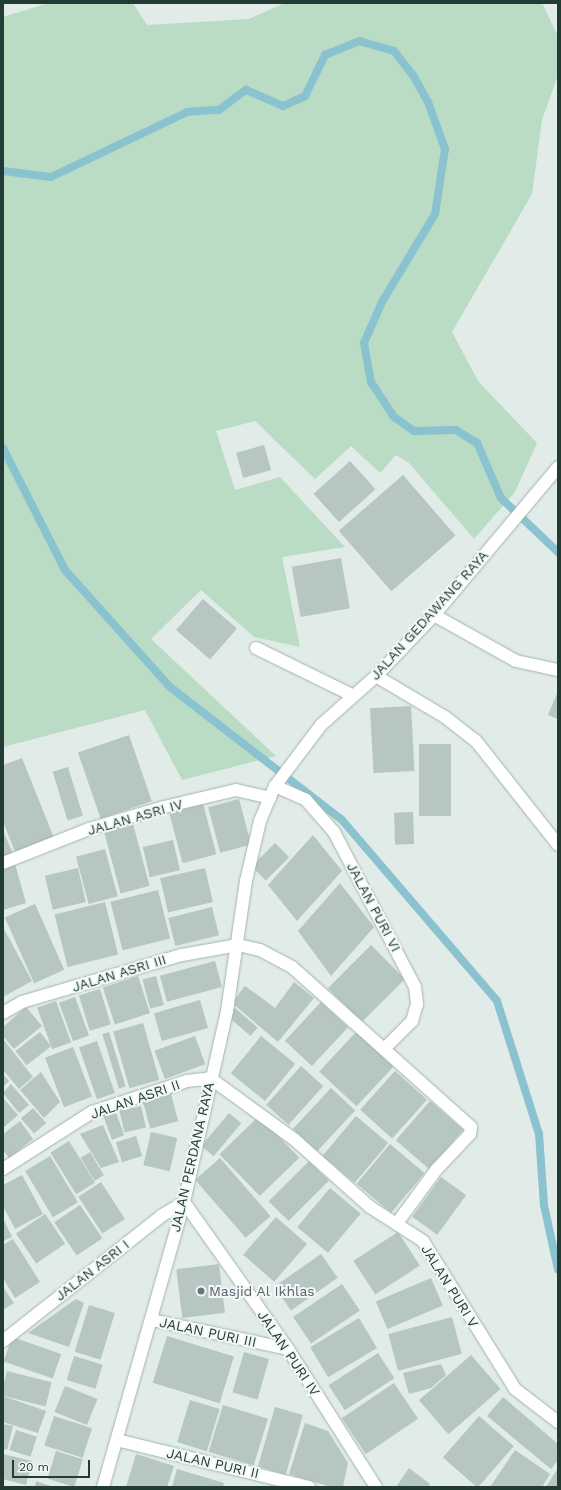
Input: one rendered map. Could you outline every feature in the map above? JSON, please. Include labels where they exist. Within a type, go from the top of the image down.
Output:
[{"type":"street","name":"JALAN GEDAWANG RAYA","points":[[260,821],[277,782],[321,725],[352,695],[376,676],[434,615],[558,467]]},
{"type":"street","points":[[434,615],[516,661],[558,670]]},
{"type":"street","points":[[256,648],[352,695]]},
{"type":"street","points":[[376,676],[445,717],[476,741],[558,845]]},
{"type":"street","name":"JALAN PURI VI","points":[[277,782],[306,800],[334,832],[415,987],[417,1004],[412,1021],[385,1048]]},
{"type":"street","name":"JALAN ASRI IV","points":[[3,863],[89,829],[172,805],[236,790],[270,798]]},
{"type":"street","name":"JALAN PERDANA RAYA","points":[[103,1487],[152,1320],[184,1202],[210,1078],[227,1011],[246,882],[260,821]]},
{"type":"street","points":[[238,944],[260,950],[292,967],[385,1048],[472,1130],[436,1170],[397,1223]]},
{"type":"street","name":"JALAN ASRI III","points":[[3,1013],[22,1002],[182,955],[238,944]]},
{"type":"street","name":"JALAN ASRI II","points":[[3,1169],[92,1112],[188,1081],[210,1078]]},
{"type":"street","name":"JALAN PURI V","points":[[210,1078],[295,1140],[370,1207],[423,1241],[515,1389],[558,1422]]},
{"type":"street","name":"JALAN ASRI I","points":[[3,1341],[161,1216],[184,1202]]},
{"type":"street","name":"JALAN PURI IV","points":[[184,1202],[288,1348],[376,1487]]},
{"type":"street","name":"JALAN PURI III","points":[[152,1320],[288,1348]]},
{"type":"street","name":"JALAN PURI II","points":[[117,1440],[309,1487]]},
{"type":"green space","points":[[49,3],[133,3],[147,25],[249,19],[285,3],[542,3],[558,36],[558,75],[542,120],[532,194],[452,332],[478,381],[537,443],[515,492],[474,539],[409,463],[396,455],[380,473],[351,446],[315,479],[255,421],[216,431],[235,490],[280,477],[345,547],[282,557],[300,647],[254,637],[201,590],[151,639],[276,756],[182,780],[145,710],[3,747],[3,17]]},
{"type":"building","points":[[264,445],[271,470],[243,478],[236,453]]},
{"type":"building","points":[[350,461],[375,489],[339,522],[314,494]]},
{"type":"building","points":[[403,475],[455,535],[391,591],[339,531]]},
{"type":"building","points":[[341,558],[350,608],[301,617],[292,567]]},
{"type":"building","points":[[203,599],[237,629],[210,659],[176,630]]},
{"type":"building","points":[[558,691],[558,719],[548,715]]},
{"type":"building","points":[[411,706],[414,771],[373,773],[370,708]]},
{"type":"building","points":[[129,735],[152,801],[101,819],[78,753]]},
{"type":"building","points":[[419,744],[451,744],[451,816],[419,816]]},
{"type":"building","points":[[22,758],[54,838],[16,854],[3,822],[3,765]]},
{"type":"building","points":[[68,767],[83,816],[68,820],[53,772]]},
{"type":"building","points":[[239,799],[251,844],[220,853],[208,807]]},
{"type":"building","points":[[203,804],[216,854],[183,863],[169,813]]},
{"type":"building","points":[[413,812],[414,844],[395,845],[394,813]]},
{"type":"building","points":[[133,824],[150,886],[121,894],[104,832]]},
{"type":"building","points":[[3,831],[13,853],[3,858]]},
{"type":"building","points":[[313,835],[342,871],[297,921],[268,885]]},
{"type":"building","points":[[173,840],[180,870],[150,877],[143,847]]},
{"type":"building","points":[[275,843],[289,857],[266,880],[252,866]]},
{"type":"building","points":[[105,849],[118,896],[89,904],[76,857]]},
{"type":"building","points":[[15,864],[26,903],[3,910],[3,867]]},
{"type":"building","points":[[78,868],[86,902],[53,910],[45,876]]},
{"type":"building","points":[[205,868],[213,902],[168,912],[160,878]]},
{"type":"building","points":[[340,883],[374,927],[331,976],[298,931]]},
{"type":"building","points":[[158,890],[170,939],[123,950],[110,902]]},
{"type":"building","points":[[105,902],[118,954],[68,967],[55,915]]},
{"type":"building","points":[[35,904],[64,970],[34,983],[5,917]]},
{"type":"building","points":[[212,907],[219,935],[175,946],[168,918]]},
{"type":"building","points":[[3,927],[32,981],[3,997]]},
{"type":"building","points":[[371,945],[405,979],[362,1022],[328,988]]},
{"type":"building","points":[[215,961],[222,987],[167,1002],[160,976]]},
{"type":"building","points":[[138,976],[150,1013],[115,1025],[103,987]]},
{"type":"building","points":[[156,976],[164,1005],[150,1009],[142,980]]},
{"type":"building","points":[[294,982],[314,998],[278,1042],[232,1003],[245,986],[275,1008]]},
{"type":"building","points":[[100,989],[111,1024],[90,1031],[79,995]]},
{"type":"building","points":[[75,997],[89,1036],[73,1041],[59,1003]]},
{"type":"building","points":[[200,1000],[208,1028],[162,1041],[154,1013]]},
{"type":"building","points":[[56,1001],[71,1042],[52,1049],[37,1008]]},
{"type":"building","points":[[321,1002],[348,1027],[312,1066],[285,1041]]},
{"type":"building","points":[[26,1007],[42,1026],[14,1049],[3,1036],[3,1027]]},
{"type":"building","points":[[235,1008],[258,1028],[250,1036],[228,1016]]},
{"type":"building","points":[[143,1023],[159,1080],[129,1088],[113,1032]]},
{"type":"building","points":[[40,1032],[51,1046],[27,1065],[16,1051]]},
{"type":"building","points":[[109,1032],[126,1087],[119,1089],[102,1034]]},
{"type":"building","points":[[356,1032],[393,1067],[356,1106],[319,1071]]},
{"type":"building","points":[[195,1036],[205,1064],[165,1079],[155,1051]]},
{"type":"building","points":[[261,1036],[295,1064],[265,1101],[231,1073]]},
{"type":"building","points":[[3,1039],[33,1077],[19,1089],[3,1070]]},
{"type":"building","points":[[97,1041],[115,1093],[97,1099],[79,1047]]},
{"type":"building","points":[[73,1047],[92,1096],[64,1107],[45,1058]]},
{"type":"building","points":[[301,1066],[323,1086],[288,1125],[266,1105]]},
{"type":"building","points":[[395,1071],[427,1100],[392,1138],[360,1110]]},
{"type":"building","points":[[41,1072],[60,1102],[44,1118],[20,1090]]},
{"type":"building","points":[[3,1074],[9,1081],[3,1087]]},
{"type":"building","points":[[11,1084],[29,1105],[19,1113],[3,1093]]},
{"type":"building","points":[[331,1088],[355,1111],[317,1151],[293,1129]]},
{"type":"building","points":[[171,1094],[178,1121],[150,1129],[143,1102]]},
{"type":"building","points":[[3,1098],[18,1115],[3,1128]]},
{"type":"building","points":[[430,1101],[463,1130],[429,1169],[396,1140]]},
{"type":"building","points":[[141,1106],[146,1127],[125,1132],[120,1111]]},
{"type":"building","points":[[33,1108],[46,1123],[34,1134],[21,1118]]},
{"type":"building","points":[[115,1110],[124,1135],[112,1140],[103,1114]]},
{"type":"building","points":[[229,1113],[241,1123],[214,1156],[201,1146]]},
{"type":"building","points":[[259,1116],[299,1158],[260,1196],[219,1154]]},
{"type":"building","points":[[356,1116],[388,1143],[355,1183],[323,1156]]},
{"type":"building","points":[[20,1121],[33,1139],[9,1158],[3,1150],[3,1134]]},
{"type":"building","points":[[103,1125],[119,1162],[101,1168],[80,1134]]},
{"type":"building","points":[[151,1132],[177,1138],[170,1171],[143,1165]]},
{"type":"building","points":[[136,1136],[142,1156],[122,1162],[116,1142]]},
{"type":"building","points":[[69,1141],[95,1183],[76,1194],[50,1153]]},
{"type":"building","points":[[390,1144],[424,1173],[391,1213],[357,1184]]},
{"type":"building","points":[[90,1152],[104,1175],[94,1181],[81,1158]]},
{"type":"building","points":[[50,1156],[78,1202],[53,1217],[25,1171]]},
{"type":"building","points":[[220,1158],[271,1216],[246,1238],[195,1180]]},
{"type":"building","points":[[309,1161],[329,1181],[288,1221],[269,1201]]},
{"type":"building","points":[[22,1175],[43,1214],[15,1229],[3,1206],[3,1185]]},
{"type":"building","points":[[441,1177],[466,1195],[437,1235],[412,1217]]},
{"type":"building","points":[[101,1182],[125,1219],[102,1234],[78,1197]]},
{"type":"building","points":[[330,1188],[361,1214],[328,1253],[297,1227]]},
{"type":"building","points":[[80,1205],[102,1238],[77,1255],[54,1222]]},
{"type":"building","points":[[45,1214],[65,1244],[36,1263],[16,1234]]},
{"type":"building","points":[[276,1217],[307,1244],[274,1282],[243,1255]]},
{"type":"building","points":[[3,1218],[12,1237],[3,1241]]},
{"type":"building","points":[[398,1232],[420,1266],[375,1294],[354,1261]]},
{"type":"building","points":[[13,1239],[40,1282],[15,1298],[3,1278],[3,1245]]},
{"type":"building","points":[[321,1254],[338,1278],[291,1310],[274,1287]]},
{"type":"building","name":"Masjid Al Ikhlas","points":[[219,1264],[225,1313],[182,1318],[176,1269]]},
{"type":"building","points":[[431,1278],[443,1306],[387,1329],[376,1301]]},
{"type":"building","points":[[342,1284],[360,1311],[311,1344],[293,1317]]},
{"type":"building","points":[[3,1287],[14,1303],[3,1310]]},
{"type":"building","points":[[76,1299],[84,1303],[69,1347],[28,1333]]},
{"type":"building","points":[[89,1305],[115,1313],[100,1360],[75,1352]]},
{"type":"building","points":[[452,1317],[462,1354],[398,1371],[388,1334]]},
{"type":"building","points":[[359,1318],[377,1348],[328,1377],[310,1347]]},
{"type":"building","points":[[167,1336],[234,1356],[220,1403],[153,1383]]},
{"type":"building","points":[[12,1337],[61,1354],[53,1379],[4,1362]]},
{"type":"building","points":[[244,1352],[269,1359],[257,1400],[232,1392]]},
{"type":"building","points":[[378,1353],[394,1378],[345,1410],[329,1385]]},
{"type":"building","points":[[471,1355],[501,1389],[448,1434],[419,1400]]},
{"type":"building","points":[[74,1356],[103,1365],[95,1389],[67,1380]]},
{"type":"building","points":[[441,1364],[446,1375],[431,1388],[409,1394],[403,1373]]},
{"type":"building","points":[[7,1371],[52,1382],[46,1406],[3,1396],[3,1387]]},
{"type":"building","points":[[394,1383],[418,1419],[366,1454],[342,1418]]},
{"type":"building","points":[[65,1386],[97,1399],[87,1425],[55,1412]]},
{"type":"building","points":[[3,1396],[46,1411],[38,1433],[3,1422]]},
{"type":"building","points":[[503,1397],[558,1444],[558,1460],[551,1469],[487,1416]]},
{"type":"building","points":[[190,1400],[220,1409],[207,1451],[177,1442]]},
{"type":"building","points":[[223,1405],[268,1419],[254,1466],[209,1452]]},
{"type":"building","points":[[275,1407],[303,1415],[286,1475],[258,1467]]},
{"type":"building","points":[[54,1416],[92,1428],[82,1458],[44,1445]]},
{"type":"building","points":[[479,1416],[514,1446],[478,1487],[443,1458]]},
{"type":"building","points":[[305,1423],[328,1431],[348,1463],[343,1487],[331,1487],[289,1474]]},
{"type":"building","points":[[3,1424],[13,1426],[7,1450],[3,1449]]},
{"type":"building","points":[[16,1430],[37,1437],[30,1457],[10,1450]]},
{"type":"building","points":[[515,1450],[550,1474],[542,1487],[490,1487]]},
{"type":"building","points":[[56,1451],[83,1459],[74,1487],[48,1479]]},
{"type":"building","points":[[3,1454],[32,1461],[26,1485],[3,1479]]},
{"type":"building","points":[[136,1454],[174,1466],[167,1487],[126,1487]]},
{"type":"building","points":[[409,1468],[430,1484],[428,1487],[396,1487]]},
{"type":"building","points":[[558,1468],[558,1487],[546,1487]]},
{"type":"building","points":[[177,1469],[224,1483],[223,1487],[172,1487]]},
{"type":"building","points":[[36,1481],[54,1487],[35,1487]]},
{"type":"waterway","points":[[3,171],[51,177],[187,112],[219,110],[246,90],[283,106],[305,96],[325,55],[359,41],[394,51],[413,75],[428,102],[445,149],[435,214],[382,302],[364,343],[371,382],[394,417],[414,431],[456,430],[477,443],[501,498],[558,552]]},
{"type":"waterway","points":[[3,448],[65,570],[170,687],[342,820],[497,1001],[539,1134],[544,1205],[558,1270]]},
{"type":"place","name":"Masjid Al Ikhlas","points":[[201,1291]]}]
